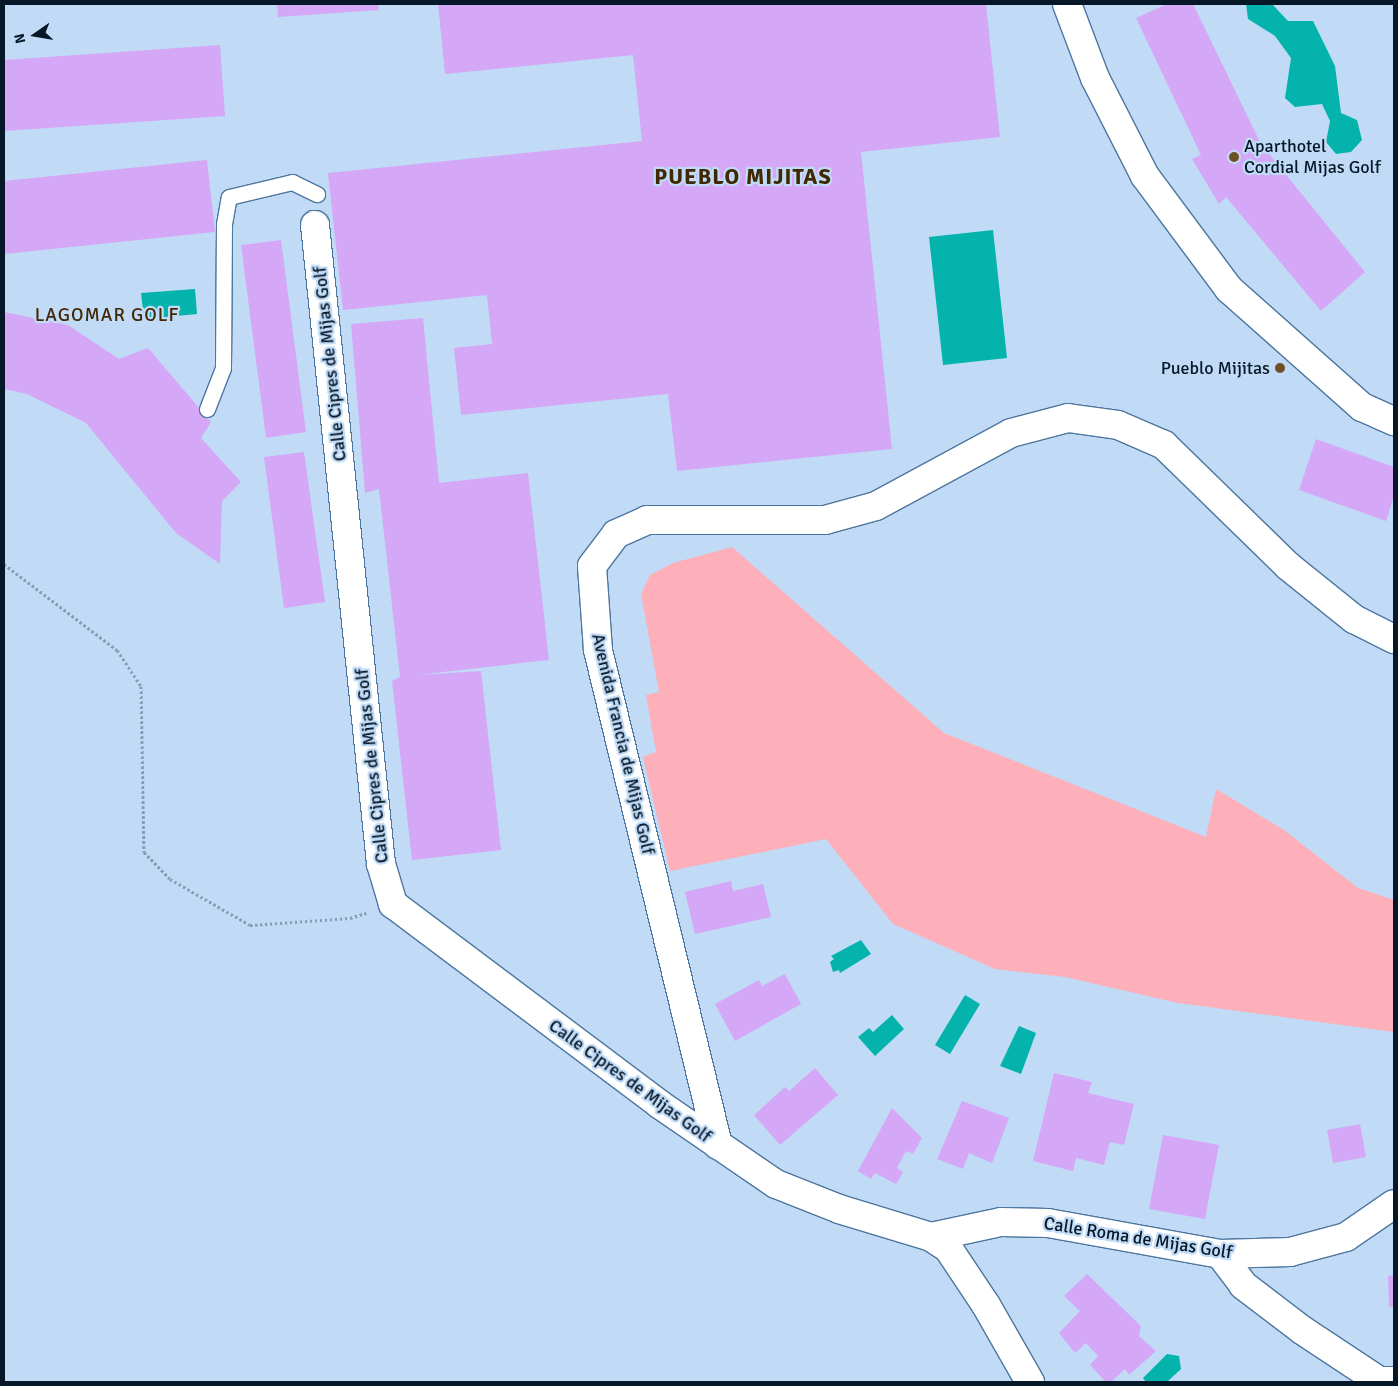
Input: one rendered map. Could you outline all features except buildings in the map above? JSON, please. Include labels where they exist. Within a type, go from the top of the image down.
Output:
[{"type":"street","points":[[1066,4],[1096,78],[1145,176],[1229,289],[1362,407],[1394,421]]},
{"type":"street","name":"Calle Cipres de Mijas Golf","points":[[315,225],[381,864],[393,904],[718,1145],[776,1184],[839,1209],[931,1237]]},
{"type":"street","name":"Avenida Francia de Mijas Golf","points":[[718,1145],[598,650],[592,566],[616,534],[647,520],[825,520],[876,506],[1011,433],[1068,418],[1118,425],[1164,445],[1288,566],[1354,619],[1394,639]]},
{"type":"street","name":"Calle Roma de Mijas Golf","points":[[931,1237],[1001,1222],[1048,1223],[1220,1254],[1290,1252],[1346,1237],[1394,1204]]},
{"type":"street","points":[[931,1237],[948,1248],[986,1304],[1030,1382]]},
{"type":"street","points":[[1220,1254],[1243,1285],[1302,1330],[1379,1381],[1394,1381]]},
{"type":"lane","points":[[207,409],[223,368],[224,224],[229,197],[292,182],[317,194]]},
{"type":"path","points":[[4,564],[117,650],[141,686],[144,852],[170,879],[250,925],[350,918],[393,904]]},
{"type":"shaded area","points":[[1246,4],[1272,4],[1288,21],[1313,21],[1335,66],[1341,113],[1357,120],[1362,140],[1351,152],[1336,154],[1326,142],[1330,121],[1322,104],[1295,107],[1285,98],[1291,58],[1275,36],[1248,19]]},
{"type":"shaded area","points":[[993,230],[1007,358],[943,365],[929,237]]},
{"type":"shaded area","points":[[195,289],[197,314],[144,319],[141,293]]},
{"type":"shaded area","points":[[732,547],[944,733],[1206,837],[1216,789],[1284,830],[1358,888],[1394,900],[1394,1032],[1178,1003],[1065,977],[995,969],[893,924],[826,839],[670,871],[643,757],[656,752],[646,695],[659,692],[641,594],[650,575],[673,563]]},
{"type":"shaded area","points":[[861,940],[871,954],[840,973],[839,970],[833,972],[830,962],[834,959],[831,956]]},
{"type":"shaded area","points":[[965,995],[980,1004],[950,1054],[935,1045]]},
{"type":"shaded area","points":[[892,1015],[904,1029],[875,1056],[858,1037],[869,1028],[873,1032]]},
{"type":"shaded area","points":[[1019,1026],[1036,1033],[1021,1074],[1000,1066]]},
{"type":"shaded area","points":[[1167,1354],[1179,1356],[1181,1369],[1167,1382],[1146,1382],[1143,1378]]},
{"type":"place","name":"Aparthotel Cordial Mijas Golf","points":[[1234,157]]},
{"type":"place","name":"Pueblo Mijitas","points":[[1280,368]]},
{"type":"district","name":"PUEBLO MIJITAS","points":[[743,177]]},
{"type":"district","name":"LAGOMAR GOLF","points":[[107,316]]}]
